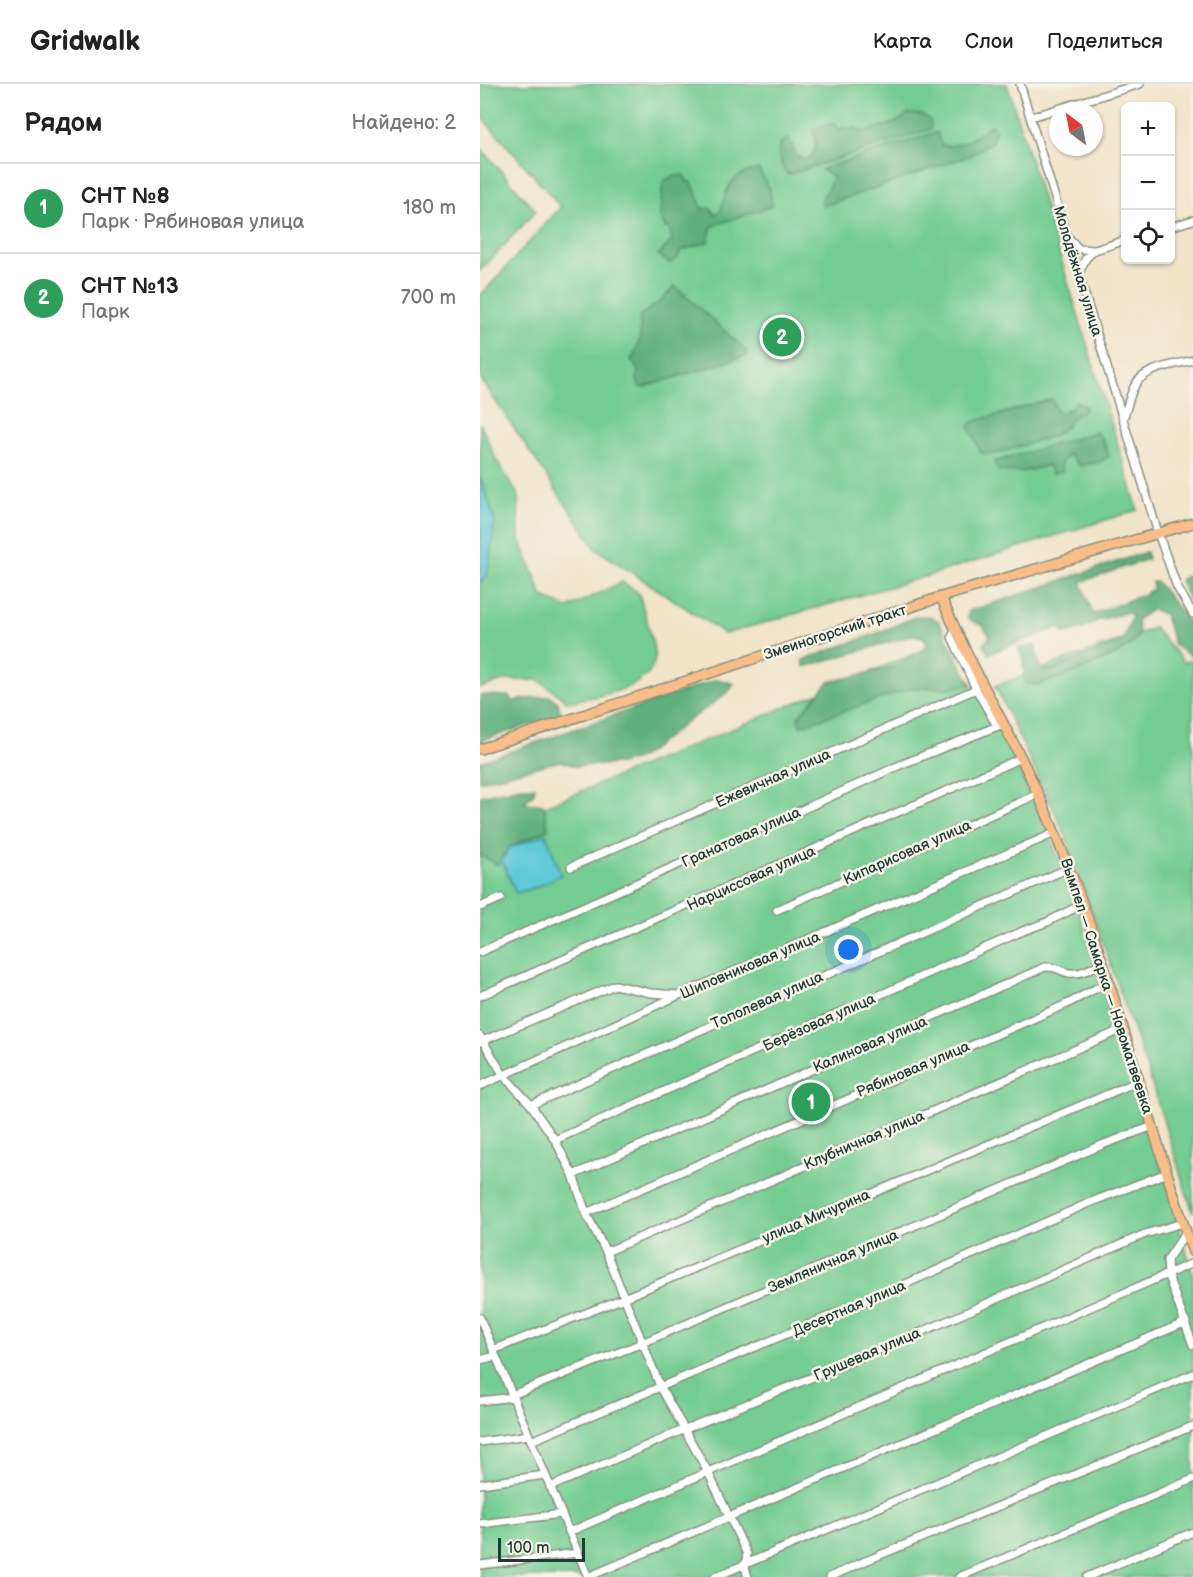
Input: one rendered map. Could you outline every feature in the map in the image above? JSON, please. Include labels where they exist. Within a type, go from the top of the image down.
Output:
[{"type":"main road","name":"Змеиногорский тракт","points":[[480,749],[941,597],[1193,523]]},
{"type":"main road","name":"Вымпел — Самарка — Новоматвеевка","points":[[941,597],[1000,725],[1021,758],[1038,794],[1083,904],[1193,1252]]},
{"type":"street","name":"Молодёжная улица","points":[[1020,84],[1158,533],[1177,587],[1193,614]]},
{"type":"street","points":[[1031,117],[1140,84]]},
{"type":"street","points":[[1175,225],[1193,220]]},
{"type":"street","points":[[1067,236],[1079,249],[1095,250],[1121,241]]},
{"type":"street","points":[[1079,273],[1086,258],[1095,250]]},
{"type":"street","points":[[1123,419],[1134,385],[1141,377],[1193,360]]},
{"type":"street","points":[[955,630],[952,637],[976,689],[1000,725]]},
{"type":"street","name":"Ежевичная улица","points":[[571,867],[976,689]]},
{"type":"street","name":"Гранатовая улица","points":[[480,952],[900,765],[1000,725]]},
{"type":"street","name":"Нарциссовая улица","points":[[480,996],[1021,758]]},
{"type":"street","name":"Кипарисовая улица","points":[[777,910],[1038,794]]},
{"type":"street","name":"Шиповниковая улица","points":[[480,1086],[679,995],[1055,833]]},
{"type":"street","name":"Тополевая улица","points":[[531,1105],[1069,868]]},
{"type":"street","points":[[480,907],[501,898]]},
{"type":"street","name":"Берёзовая улица","points":[[555,1140],[1083,904]]},
{"type":"street","name":"Калиновая улица","points":[[573,1175],[1045,967],[1055,966],[1068,973],[1084,972],[1102,962]]},
{"type":"street","name":"Рябиновая улица","points":[[586,1213],[1067,1004],[1108,982]]},
{"type":"street","points":[[679,995],[651,993],[615,985],[481,1040],[504,1076],[531,1105],[555,1140],[573,1175],[586,1213],[606,1252],[660,1386],[708,1472],[747,1554],[745,1565],[748,1577]]},
{"type":"street","name":"Клубничная улица","points":[[606,1252],[1123,1029]]},
{"type":"street","name":"улица Мичурина","points":[[480,1360],[1139,1081]]},
{"type":"street","name":"Земляничная улица","points":[[480,1401],[512,1396],[642,1343],[1102,1144],[1153,1125]]},
{"type":"street","name":"Десертная улица","points":[[480,1442],[530,1438],[901,1286],[1091,1202],[1167,1173]]},
{"type":"street","points":[[1185,1228],[1167,1260],[1168,1276],[1193,1345]]},
{"type":"street","name":"Грушевая улица","points":[[550,1487],[901,1341],[1145,1234],[1185,1228]]},
{"type":"street","points":[[569,1532],[1168,1276],[1193,1263]]},
{"type":"street","points":[[480,1318],[588,1577],[1186,1322]]},
{"type":"street","points":[[715,1577],[1193,1374]]},
{"type":"street","points":[[830,1577],[1193,1426]]},
{"type":"street","points":[[480,1484],[545,1475]]},
{"type":"street","points":[[959,1577],[1193,1479]]},
{"type":"street","points":[[480,1524],[562,1515]]},
{"type":"street","points":[[1087,1577],[1193,1532]]},
{"type":"street","points":[[480,1565],[578,1553]]},
{"type":"green space","points":[[480,84],[1007,84],[1138,510],[924,577],[725,634],[596,549],[480,378],[480,296],[561,207],[480,115]]},
{"type":"green space","points":[[908,114],[927,118],[930,120],[931,129],[787,175],[781,163],[779,154],[781,142],[789,139],[797,156],[805,160],[813,154],[815,143],[813,129],[834,123],[839,129],[855,128],[864,132],[895,123]]},
{"type":"green space","points":[[991,125],[996,130],[992,142],[969,156],[823,206],[821,201],[833,178],[821,169],[937,132],[941,145],[955,145],[968,141]]},
{"type":"green space","points":[[480,147],[536,211],[480,271]]},
{"type":"green space","points":[[758,169],[770,189],[772,206],[715,225],[711,228],[708,242],[680,251],[678,257],[670,263],[658,255],[672,241],[669,227],[665,228],[660,216],[663,182],[673,176],[684,175],[687,182],[692,182],[702,209],[711,208],[714,214],[721,211],[732,182],[741,174]]},
{"type":"green space","points":[[675,286],[747,351],[746,356],[641,388],[637,380],[638,370],[631,360],[640,339],[639,316],[661,301]]},
{"type":"green space","points":[[1052,399],[1056,410],[1061,413],[1071,408],[1076,401],[1086,407],[1084,411],[1072,418],[1065,428],[1053,436],[995,454],[981,453],[969,426],[973,422]]},
{"type":"green space","points":[[480,423],[497,461],[518,495],[519,537],[543,597],[568,608],[622,582],[639,593],[655,658],[651,669],[632,685],[605,695],[568,702],[539,680],[507,680],[480,688]]},
{"type":"green space","points":[[1096,432],[1102,439],[1109,456],[1100,462],[1080,466],[1068,454],[1061,463],[1062,472],[1052,474],[1048,465],[1011,472],[998,470],[994,462]]},
{"type":"green space","points":[[1146,552],[1148,559],[1081,582],[1093,614],[1145,594],[1153,589],[1152,582],[1157,582],[1193,627],[1192,657],[1174,645],[1165,615],[1153,609],[1137,620],[1139,633],[1133,643],[1115,655],[1038,685],[1025,683],[1019,648],[1035,645],[1041,669],[1053,670],[1123,640],[1132,616],[1128,612],[1096,621],[1081,630],[1063,633],[1060,627],[988,654],[984,644],[990,636],[983,626],[968,619],[969,610]]},
{"type":"green space","points":[[1193,576],[1193,608],[1180,580]]},
{"type":"green space","points":[[917,616],[927,616],[938,620],[971,685],[912,688],[800,726],[798,717],[829,682],[895,667],[925,648],[927,643],[923,637],[914,635],[804,667],[803,660]]},
{"type":"green space","points":[[1154,628],[1184,662],[1193,660],[1193,1213],[1146,1066],[1065,834],[995,686]]},
{"type":"green space","points":[[945,641],[998,725],[1049,834],[1073,892],[1115,1030],[1149,1126],[1193,1273],[1193,1577],[480,1577],[480,833]]},
{"type":"green space","points":[[718,679],[734,684],[729,691],[642,757],[620,764],[574,766],[561,761],[480,781],[480,762]]},
{"type":"green space","points":[[480,695],[508,696],[513,701],[550,696],[558,702],[561,715],[480,741]]},
{"type":"green space","points":[[521,787],[535,787],[534,793],[524,803],[544,805],[548,829],[512,846],[498,865],[480,855],[480,796]]},
{"type":"water","points":[[480,476],[495,521],[487,575],[480,584]]},
{"type":"water","points":[[546,834],[561,875],[537,887],[516,893],[502,861],[509,848]]},
{"type":"place","name":"СНТ №13","points":[[782,337]]},
{"type":"place","name":"СНТ №8","points":[[811,1102]]}]
